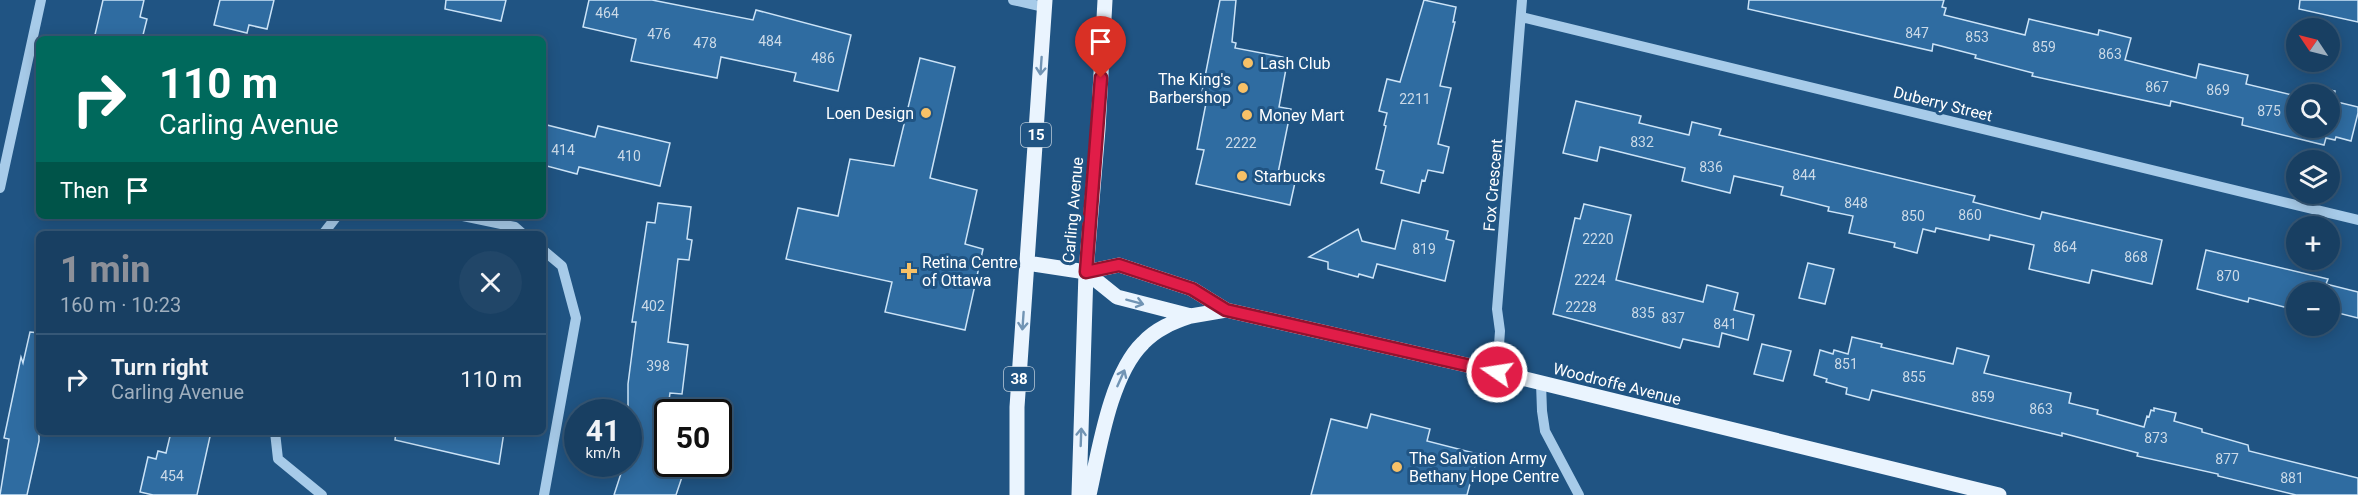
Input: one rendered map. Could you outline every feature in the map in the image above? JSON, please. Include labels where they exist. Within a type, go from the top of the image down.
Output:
[{"type":"main road","name":"Carling Avenue","points":[[1079,495],[1086,272],[1098,129],[1105,0]]},
{"type":"main road","name":"15","points":[[1027,263],[1045,4]]},
{"type":"main road","points":[[1027,263],[1086,272]]},
{"type":"main road","name":"38","points":[[1017,495],[1017,407],[1027,263]]},
{"type":"main road","name":"Woodroffe Avenue","points":[[1086,272],[1119,265],[1192,289],[1226,310],[1497,372],[1999,495]]},
{"type":"main road","name":"Woodroffe Avenue","points":[[1086,272],[1117,297],[1191,316],[1226,310]]},
{"type":"main road","points":[[1089,495],[1115,393],[1134,354],[1157,332],[1171,323],[1191,316]]},
{"type":"street","points":[[0,188],[41,0]]},
{"type":"street","points":[[1013,0],[1045,4]]},
{"type":"street","name":"Fox Crescent","points":[[1497,372],[1500,331],[1497,309],[1522,0]]},
{"type":"street","name":"Duberry Street","points":[[1521,17],[2358,220]]},
{"type":"street","points":[[325,231],[335,219]]},
{"type":"street","points":[[477,219],[515,227],[520,231]]},
{"type":"street","points":[[544,495],[576,318],[562,266],[546,253]]},
{"type":"street","points":[[1541,383],[1545,431],[1579,495]]},
{"type":"street","points":[[275,435],[278,459],[322,495]]},
{"type":"building","points":[[103,0],[144,0],[140,17],[147,19],[143,36],[95,36]]},
{"type":"building","points":[[220,0],[274,0],[267,29],[249,25],[247,33],[214,25]]},
{"type":"building","points":[[446,0],[506,0],[501,21],[445,9]]},
{"type":"building","points":[[589,0],[652,0],[753,20],[756,10],[851,35],[838,91],[794,81],[796,73],[721,57],[717,78],[631,61],[636,39],[583,27]]},
{"type":"building","points":[[1220,0],[1236,0],[1232,42],[1236,43],[1235,48],[1288,58],[1279,107],[1291,109],[1278,173],[1296,178],[1290,205],[1196,184],[1204,150],[1197,149],[1208,93],[1202,92]]},
{"type":"building","points":[[1424,0],[1456,7],[1453,22],[1455,22],[1440,86],[1451,88],[1438,144],[1449,147],[1443,173],[1428,170],[1425,181],[1422,180],[1419,193],[1381,183],[1384,171],[1376,169],[1386,126],[1384,125],[1387,113],[1379,111],[1387,79],[1400,82]]},
{"type":"building","points":[[1749,0],[1944,0],[1942,7],[1946,8],[1944,15],[2025,35],[2029,19],[2098,35],[2099,30],[2131,38],[2125,60],[2196,78],[2199,64],[2248,75],[2246,84],[2286,94],[2286,136],[2242,125],[2243,118],[2171,101],[2170,106],[2032,76],[2033,73],[1933,44],[1932,51],[1748,9]]},
{"type":"building","points":[[2300,0],[2358,0],[2358,22],[2340,18],[2299,9]]},
{"type":"building","points":[[920,58],[955,67],[930,178],[977,190],[965,244],[983,249],[965,330],[885,312],[892,282],[786,259],[798,208],[838,216],[850,159],[894,166]]},
{"type":"building","points":[[1576,101],[1641,116],[1639,123],[1689,135],[1692,122],[1721,129],[1719,135],[1975,196],[1973,202],[2040,219],[2042,212],[2162,240],[2152,284],[2092,270],[2089,283],[2029,269],[2034,245],[1990,235],[1989,240],[1936,228],[1935,232],[1923,229],[1917,253],[1894,247],[1895,243],[1849,233],[1853,216],[1828,211],[1829,207],[1781,195],[1783,187],[1734,176],[1730,193],[1682,181],[1685,168],[1600,147],[1597,161],[1563,153]]},
{"type":"building","points":[[2340,103],[2358,107],[2351,141],[2340,138]]},
{"type":"building","points":[[546,125],[595,137],[598,126],[670,143],[660,186],[579,167],[577,174],[546,166]]},
{"type":"building","points":[[2295,138],[2326,138],[2324,145]]},
{"type":"building","points":[[658,203],[691,207],[687,239],[692,240],[689,260],[678,259],[668,342],[688,345],[682,394],[670,393],[669,399],[654,399],[654,477],[682,477],[676,495],[614,495],[620,477],[642,477],[642,399],[628,399],[628,384],[636,322],[632,322],[647,222],[655,223]]},
{"type":"building","points":[[1584,204],[1631,215],[1616,280],[1703,302],[1707,285],[1738,293],[1734,310],[1754,315],[1748,340],[1722,333],[1719,347],[1683,339],[1680,348],[1553,314],[1575,218],[1580,219]]},
{"type":"building","points":[[1402,220],[1448,231],[1446,239],[1454,241],[1445,281],[1377,264],[1373,278],[1359,274],[1358,277],[1328,269],[1328,262],[1309,257],[1358,229],[1362,241],[1395,249]]},
{"type":"building","points":[[2206,250],[2328,279],[2327,282],[2286,282],[2286,307],[2249,298],[2248,302],[2197,289]]},
{"type":"building","points":[[1808,263],[1834,269],[1825,304],[1799,298]]},
{"type":"building","points":[[2340,288],[2358,292],[2358,318],[2340,314]]},
{"type":"building","points":[[30,332],[36,333],[36,435],[39,435],[39,441],[27,495],[0,495],[9,439],[4,438],[21,357],[23,363]]},
{"type":"building","points":[[1852,337],[1882,344],[1881,347],[1953,364],[1957,348],[1989,356],[1984,373],[2071,393],[2069,403],[2098,410],[2097,414],[2144,427],[2147,416],[2149,417],[2154,408],[2176,413],[2174,421],[2202,429],[2202,432],[2248,445],[2249,451],[2358,478],[2358,495],[2296,495],[2218,476],[2218,474],[2137,456],[2138,453],[2062,433],[2062,436],[1872,390],[1869,400],[1846,394],[1847,388],[1826,382],[1827,379],[1814,375],[1820,350],[1833,354],[1834,350],[1848,354]]},
{"type":"building","points":[[1762,344],[1791,351],[1783,381],[1754,374]]},
{"type":"building","name":"The Salvation Army Bethany Hope Centre","points":[[1371,414],[1430,429],[1427,441],[1478,454],[1467,495],[1311,495],[1331,419],[1367,428]]},
{"type":"building","points":[[170,435],[210,435],[197,495],[153,495],[140,492],[148,457],[156,459],[158,451],[166,453]]},
{"type":"building","points":[[396,435],[504,435],[499,464],[395,440]]},
{"type":"place","name":"Lash Club","points":[[1248,63]]},
{"type":"place","name":"The King's Barbershop","points":[[1243,88]]},
{"type":"place","name":"Loen Design","points":[[926,113]]},
{"type":"place","name":"Money Mart","points":[[1247,115]]},
{"type":"place","name":"Starbucks","points":[[1242,176]]},
{"type":"place","name":"Retina Centre of Ottawa","points":[[909,271]]},
{"type":"place","name":"The Salvation Army Bethany Hope Centre","points":[[1397,467]]},
{"type":"route","points":[[1101,78],[1086,272],[1119,265],[1192,289],[1226,310],[1497,372]]}]
